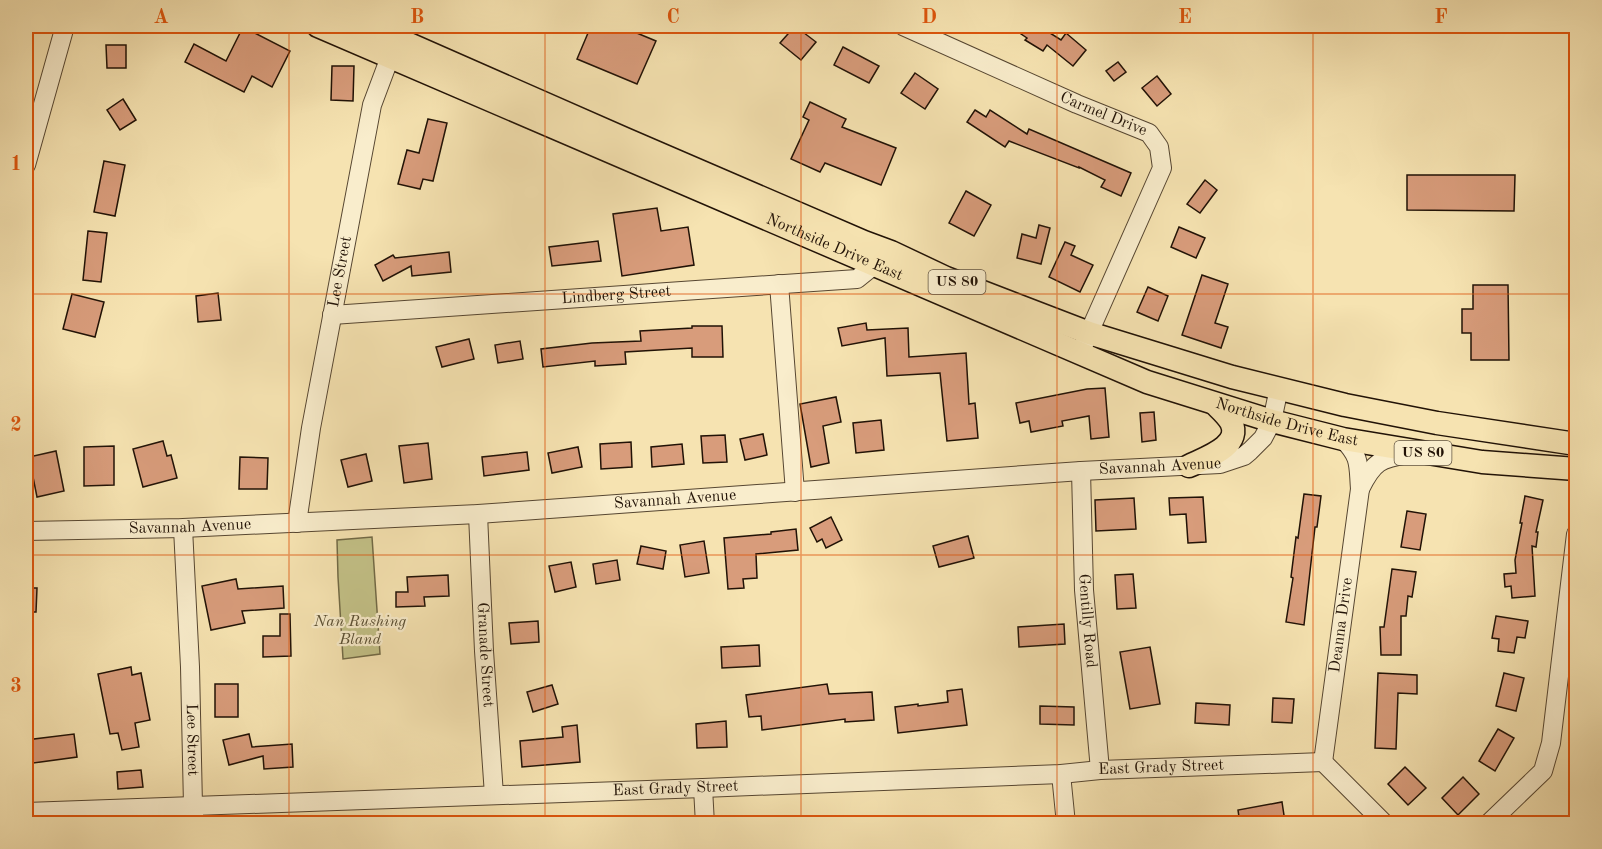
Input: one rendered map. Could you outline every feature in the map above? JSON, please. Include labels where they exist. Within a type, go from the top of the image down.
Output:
[{"type":"main road","name":"Northside Drive East","points":[[318,26],[1084,343],[1147,382],[1272,421],[1343,439],[1482,462],[1576,469]]},
{"type":"main road","name":"Northside Drive East","points":[[378,28],[625,139],[864,242],[883,259]]},
{"type":"main road","name":"Northside Drive East","points":[[1084,343],[1345,405],[1437,423],[1576,444]]},
{"type":"main road","points":[[1189,466],[1224,448],[1231,441],[1232,423],[1215,404]]},
{"type":"street","points":[[26,165],[65,26]]},
{"type":"street","name":"Carmel Drive","points":[[903,26],[1077,104],[1149,133],[1159,147],[1162,168],[1084,343]]},
{"type":"street","points":[[378,28],[390,57]]},
{"type":"street","name":"Lee Street","points":[[297,523],[311,428],[372,105],[390,57]]},
{"type":"street","name":"Lindberg Street","points":[[332,315],[856,279],[883,259]]},
{"type":"street","points":[[779,284],[795,492]]},
{"type":"street","name":"Savannah Avenue","points":[[26,531],[183,528],[478,514],[1081,471],[1220,464],[1244,456],[1263,438],[1272,421],[1279,388]]},
{"type":"street","name":"Deanna Drive","points":[[1323,762],[1360,489],[1358,462],[1354,451],[1343,439]]},
{"type":"street","name":"Deanna Drive","points":[[1360,489],[1367,475],[1378,462],[1416,452]]},
{"type":"street","name":"Gentilly Road","points":[[1081,471],[1084,590],[1100,770]]},
{"type":"street","name":"Granade Street","points":[[478,514],[494,795]]},
{"type":"street","name":"Lee Street","points":[[183,528],[194,815]]},
{"type":"street","points":[[1488,824],[1542,771],[1551,744],[1576,534]]},
{"type":"street","points":[[1323,762],[1385,824]]},
{"type":"street","name":"East Grady Street","points":[[26,812],[96,808],[194,815],[494,795],[1323,762]]},
{"type":"street","points":[[1061,774],[1065,824]]},
{"type":"street","points":[[703,788],[705,824]]},
{"type":"green space","name":"Nan Rushing Bland","points":[[372,537],[380,654],[343,659],[337,540]]},
{"type":"building","points":[[591,26],[620,26],[656,41],[637,84],[577,59]]},
{"type":"building","points":[[795,26],[816,42],[801,60],[780,43]]},
{"type":"building","points":[[1009,26],[1039,26],[1061,40],[1066,33],[1086,50],[1073,66],[1047,45],[1043,51],[1025,40],[1027,38]]},
{"type":"building","points":[[243,27],[290,51],[272,87],[252,76],[244,92],[185,62],[194,44],[226,61]]},
{"type":"building","points":[[106,45],[126,45],[126,68],[107,68]]},
{"type":"building","points":[[843,47],[879,66],[869,83],[834,65]]},
{"type":"building","points":[[1118,62],[1126,72],[1114,81],[1106,71]]},
{"type":"building","points":[[332,66],[354,66],[353,101],[331,100]]},
{"type":"building","points":[[915,73],[938,89],[925,109],[901,93]]},
{"type":"building","points":[[1157,76],[1171,94],[1157,106],[1142,88]]},
{"type":"building","points":[[123,99],[136,120],[120,130],[107,110]]},
{"type":"building","points":[[810,102],[846,119],[842,127],[896,148],[881,185],[825,163],[820,172],[791,159],[809,120],[803,117]]},
{"type":"building","points":[[975,110],[986,117],[990,110],[1027,134],[1029,129],[1131,173],[1121,196],[1101,187],[1105,180],[1079,167],[1009,141],[1005,147],[967,122]]},
{"type":"building","points":[[428,119],[447,123],[433,181],[423,179],[420,189],[398,184],[407,150],[419,153]]},
{"type":"building","points":[[104,161],[125,165],[115,216],[94,212]]},
{"type":"building","points":[[1407,175],[1515,175],[1514,211],[1407,210]]},
{"type":"building","points":[[1205,180],[1217,190],[1200,213],[1187,204]]},
{"type":"building","points":[[966,191],[991,205],[974,236],[949,223]]},
{"type":"building","points":[[657,208],[661,231],[688,227],[694,265],[622,276],[613,214]]},
{"type":"building","points":[[1039,225],[1050,228],[1041,264],[1017,258],[1022,234],[1036,238]]},
{"type":"building","points":[[1179,227],[1205,238],[1196,258],[1171,247]]},
{"type":"building","points":[[88,231],[107,233],[101,282],[83,280]]},
{"type":"building","points":[[598,241],[601,261],[552,266],[549,247]]},
{"type":"building","points":[[1065,242],[1075,246],[1071,255],[1093,265],[1080,292],[1049,277]]},
{"type":"building","points":[[449,252],[451,272],[412,276],[411,266],[383,281],[375,265],[393,255],[395,258]]},
{"type":"building","points":[[1202,275],[1228,284],[1215,323],[1228,327],[1221,348],[1182,335]]},
{"type":"building","points":[[1473,285],[1508,285],[1509,360],[1471,360],[1471,333],[1462,333],[1462,309],[1473,309]]},
{"type":"building","points":[[1148,287],[1168,296],[1158,321],[1137,312]]},
{"type":"building","points":[[218,293],[221,320],[198,322],[196,296]]},
{"type":"building","points":[[72,294],[104,302],[95,337],[63,329]]},
{"type":"building","points":[[866,323],[867,330],[908,328],[909,357],[966,353],[969,404],[975,403],[978,438],[947,441],[940,373],[887,376],[885,338],[842,346],[838,328]]},
{"type":"building","points":[[692,326],[722,326],[723,357],[692,357],[692,348],[625,352],[626,364],[595,366],[595,361],[543,367],[541,349],[592,343],[641,341],[640,331],[692,328]]},
{"type":"building","points":[[469,339],[474,359],[442,367],[436,347]]},
{"type":"building","points":[[520,341],[523,359],[498,363],[495,345]]},
{"type":"building","points":[[1105,388],[1109,437],[1091,439],[1089,416],[1062,421],[1063,426],[1031,432],[1029,421],[1020,423],[1016,403],[1087,389]]},
{"type":"building","points":[[836,397],[841,422],[823,426],[829,463],[811,467],[800,404]]},
{"type":"building","points":[[1154,412],[1156,440],[1142,442],[1140,413]]},
{"type":"building","points":[[881,420],[884,450],[856,453],[853,423]]},
{"type":"building","points":[[763,434],[767,455],[745,460],[740,439]]},
{"type":"building","points":[[725,435],[727,462],[703,463],[701,436]]},
{"type":"building","points":[[163,441],[167,456],[171,455],[177,478],[143,487],[133,449]]},
{"type":"building","points":[[631,442],[632,467],[601,469],[600,444]]},
{"type":"building","points":[[428,443],[432,479],[404,483],[399,446]]},
{"type":"building","points":[[682,444],[684,464],[652,467],[651,447]]},
{"type":"building","points":[[114,446],[114,485],[84,486],[84,447]]},
{"type":"building","points":[[578,447],[582,467],[552,473],[548,453]]},
{"type":"building","points":[[56,451],[64,491],[37,497],[29,457]]},
{"type":"building","points":[[527,452],[529,470],[484,476],[482,457]]},
{"type":"building","points":[[366,454],[372,481],[348,487],[341,460]]},
{"type":"building","points":[[240,457],[268,458],[267,489],[239,489]]},
{"type":"building","points":[[1304,494],[1321,496],[1317,527],[1315,527],[1304,625],[1286,622],[1293,578],[1291,577],[1296,537],[1298,538]]},
{"type":"building","points":[[1525,496],[1543,500],[1536,532],[1538,532],[1536,547],[1532,546],[1535,596],[1512,598],[1511,586],[1505,587],[1504,574],[1516,573],[1515,560]]},
{"type":"building","points":[[1203,497],[1206,542],[1188,543],[1186,514],[1170,515],[1169,498]]},
{"type":"building","points":[[1134,498],[1136,529],[1096,531],[1095,500]]},
{"type":"building","points":[[1407,511],[1426,514],[1420,550],[1401,547]]},
{"type":"building","points":[[831,517],[842,540],[826,548],[822,539],[817,542],[810,528]]},
{"type":"building","points":[[796,529],[798,550],[756,554],[757,578],[743,579],[744,588],[728,589],[724,538],[771,534],[771,532]]},
{"type":"building","points":[[968,536],[974,558],[939,567],[933,546]]},
{"type":"building","points":[[704,541],[709,573],[685,577],[680,545]]},
{"type":"building","points":[[641,546],[666,551],[663,569],[637,564]]},
{"type":"building","points":[[617,560],[620,580],[596,584],[593,564]]},
{"type":"building","points":[[571,562],[576,587],[555,592],[549,566]]},
{"type":"building","points":[[1392,569],[1416,572],[1412,597],[1408,596],[1406,616],[1401,616],[1401,655],[1381,655],[1380,627],[1384,627]]},
{"type":"building","points":[[1133,574],[1136,608],[1117,609],[1115,575]]},
{"type":"building","points":[[448,575],[449,596],[424,597],[425,606],[396,607],[396,592],[408,592],[407,577]]},
{"type":"building","points":[[236,579],[238,589],[283,586],[284,608],[242,611],[245,623],[211,630],[202,586]]},
{"type":"building","points":[[26,588],[37,588],[36,612],[26,612]]},
{"type":"building","points":[[280,614],[290,614],[291,656],[263,657],[263,636],[280,636]]},
{"type":"building","points":[[1496,616],[1528,621],[1525,638],[1517,637],[1514,653],[1498,651],[1499,639],[1492,638]]},
{"type":"building","points":[[538,621],[539,642],[511,644],[509,623]]},
{"type":"building","points":[[1064,624],[1065,644],[1019,647],[1018,627]]},
{"type":"building","points":[[759,645],[760,666],[722,668],[721,647]]},
{"type":"building","points":[[1150,647],[1160,704],[1130,709],[1120,652]]},
{"type":"building","points":[[131,667],[132,675],[141,673],[150,720],[135,723],[139,747],[122,750],[118,733],[110,734],[98,674]]},
{"type":"building","points":[[1378,673],[1417,675],[1417,694],[1398,693],[1396,749],[1375,748]]},
{"type":"building","points":[[1504,673],[1524,678],[1516,711],[1496,706]]},
{"type":"building","points":[[215,684],[238,684],[238,717],[215,717]]},
{"type":"building","points":[[827,684],[829,694],[872,692],[874,720],[845,722],[845,719],[762,730],[761,716],[749,717],[746,695]]},
{"type":"building","points":[[552,685],[558,704],[533,712],[527,692]]},
{"type":"building","points":[[962,689],[967,725],[898,733],[895,707],[948,702],[947,691]]},
{"type":"building","points":[[1273,698],[1294,699],[1292,723],[1272,722]]},
{"type":"building","points":[[1196,703],[1230,705],[1229,725],[1195,723]]},
{"type":"building","points":[[1040,706],[1074,707],[1074,725],[1040,724]]},
{"type":"building","points":[[726,721],[727,747],[697,748],[696,724]]},
{"type":"building","points":[[577,725],[580,762],[522,767],[520,741],[563,737],[562,727]]},
{"type":"building","points":[[1498,729],[1514,738],[1495,771],[1479,761]]},
{"type":"building","points":[[74,734],[77,757],[26,764],[26,740]]},
{"type":"building","points":[[249,734],[252,747],[292,744],[293,767],[264,769],[263,756],[229,765],[223,740]]},
{"type":"building","points":[[1405,767],[1426,788],[1408,805],[1388,784]]},
{"type":"building","points":[[141,770],[143,787],[118,789],[117,772]]},
{"type":"building","points":[[1463,777],[1479,794],[1458,815],[1442,798]]},
{"type":"building","points":[[1282,802],[1285,822],[1240,824],[1238,810]]}]
